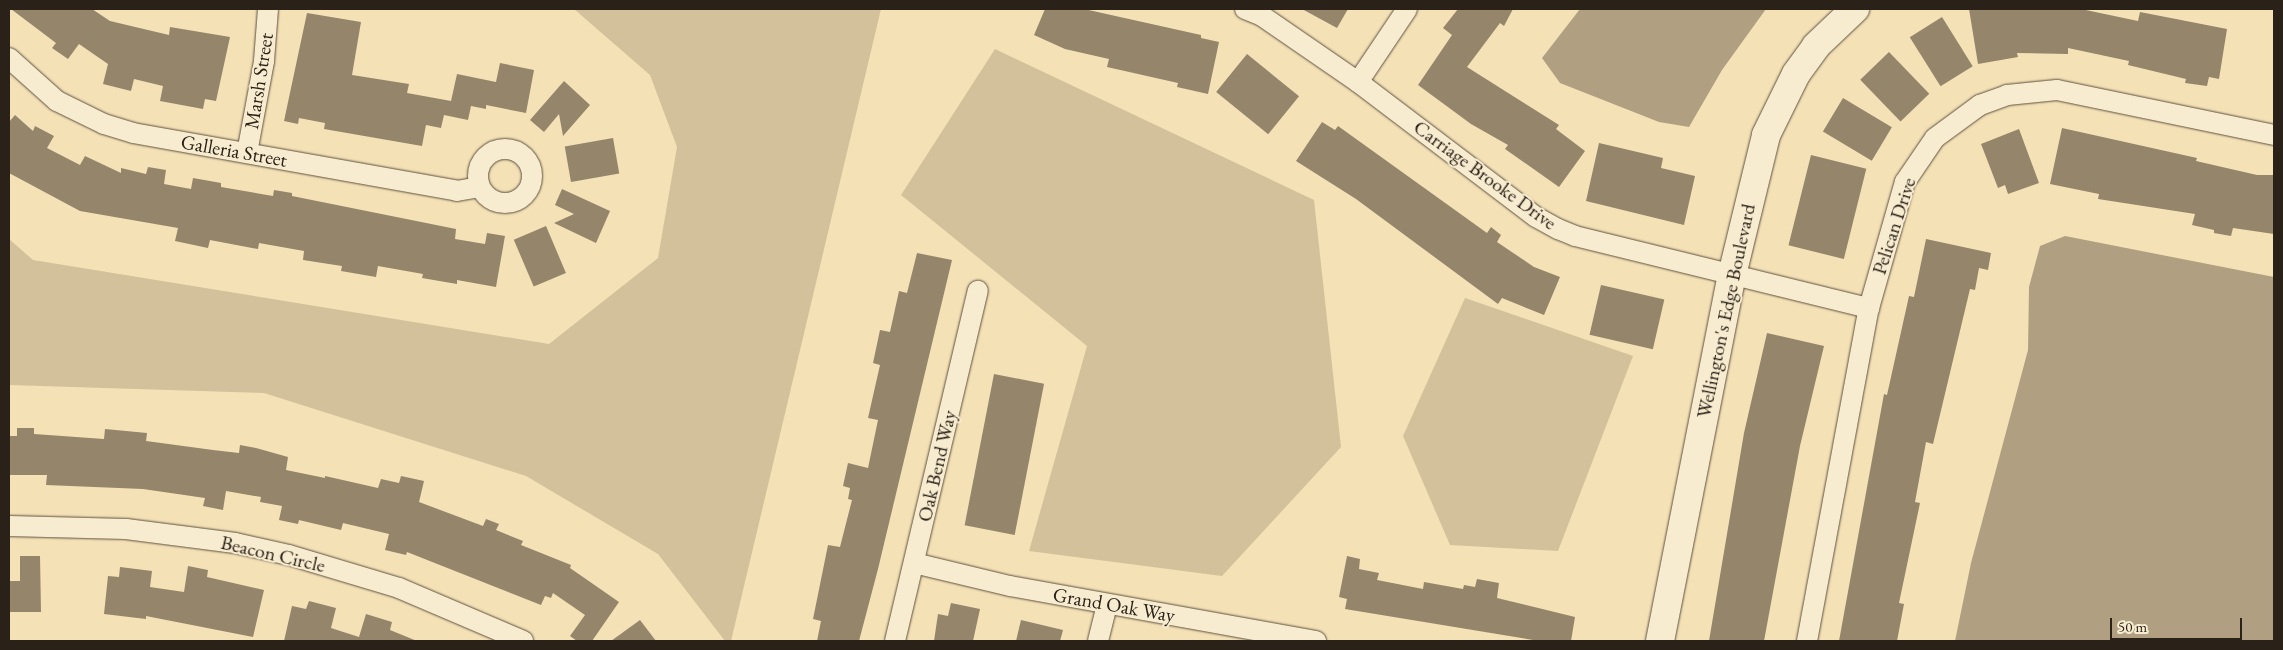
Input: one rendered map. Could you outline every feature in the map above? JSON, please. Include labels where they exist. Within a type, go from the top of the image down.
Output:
[{"type":"street","name":"Marsh Street","points":[[247,153],[264,62],[268,9]]},
{"type":"street","name":"Carriage Brooke Drive","points":[[1245,9],[1262,16],[1358,82],[1536,217],[1558,229],[1732,275],[1869,308]]},
{"type":"street","points":[[1358,82],[1408,9]]},
{"type":"street","name":"Wellington's Edge Boulevard","points":[[1660,641],[1732,275],[1766,135],[1779,104],[1816,46],[1855,9]]},
{"type":"street","name":"Galleria Street","points":[[9,58],[57,100],[104,124],[133,133],[457,191],[479,187]]},
{"type":"street","name":"Pelican Drive","points":[[1807,641],[1869,308],[1904,182],[1935,138],[1980,105],[2007,96],[2057,90],[2274,135]]},
{"type":"street","name":"Oak Bend Way","points":[[895,641],[978,291]]},
{"type":"street","name":"Beacon Circle","points":[[9,526],[82,527],[180,534],[289,555],[399,588],[523,641]]},
{"type":"street","name":"Grand Oak Way","points":[[914,563],[1107,604],[1295,639],[1316,641]]},
{"type":"street","points":[[1098,641],[1107,604]]},
{"type":"shaded area","points":[[574,9],[881,9],[731,641],[725,641],[658,554],[526,476],[264,393],[9,385],[9,239],[33,260],[549,344],[658,258],[677,147],[650,75]]},
{"type":"shaded area","points":[[1580,9],[1766,9],[1722,70],[1689,127],[1659,122],[1560,83],[1542,58]]},
{"type":"shaded area","points":[[995,49],[1314,200],[1341,447],[1222,576],[1029,551],[1087,346],[901,195]]},
{"type":"shaded area","points":[[2065,236],[2274,277],[2274,641],[1955,641],[1971,563],[2028,350],[2029,287],[2040,246]]},
{"type":"shaded area","points":[[1465,298],[1633,356],[1558,551],[1450,545],[1403,436]]},
{"type":"building","points":[[11,9],[92,9],[110,21],[169,35],[170,27],[230,37],[216,101],[205,99],[203,109],[160,101],[163,86],[134,79],[131,91],[103,84],[108,64],[79,44],[68,59],[52,48],[56,43]]},
{"type":"building","points":[[1045,9],[1084,9],[1201,35],[1201,38],[1219,42],[1208,94],[1177,87],[1178,83],[1107,67],[1109,59],[1065,49],[1034,35]]},
{"type":"building","points":[[1302,9],[1348,9],[1337,28]]},
{"type":"building","points":[[1458,9],[1513,9],[1504,26],[1500,23],[1467,67],[1559,125],[1556,129],[1585,151],[1559,187],[1505,149],[1508,145],[1471,124],[1418,85],[1452,35],[1443,28]]},
{"type":"building","points":[[1969,9],[2081,9],[2138,21],[2140,12],[2227,29],[2219,79],[2209,77],[2207,86],[2185,83],[2186,79],[2128,65],[2129,61],[2068,48],[2068,54],[2017,53],[2018,57],[1978,64]]},
{"type":"building","points":[[307,13],[361,22],[352,75],[409,84],[407,93],[451,101],[457,74],[496,82],[500,63],[534,70],[526,113],[486,105],[486,109],[471,106],[468,120],[444,115],[441,128],[426,125],[422,146],[324,129],[325,123],[299,118],[298,124],[284,121]]},
{"type":"building","points":[[1942,17],[1973,66],[1941,86],[1910,37]]},
{"type":"building","points":[[1889,52],[1929,94],[1901,122],[1860,80]]},
{"type":"building","points":[[1247,54],[1299,96],[1268,134],[1216,92]]},
{"type":"building","points":[[564,81],[590,105],[563,136],[559,114],[544,132],[530,120]]},
{"type":"building","points":[[1843,98],[1892,127],[1872,161],[1823,131]]},
{"type":"building","points":[[15,115],[33,131],[35,126],[54,136],[47,148],[80,165],[85,156],[121,173],[121,168],[146,174],[148,167],[166,170],[164,184],[191,189],[193,178],[221,183],[221,187],[273,196],[274,190],[292,193],[292,196],[456,229],[455,239],[485,244],[487,233],[505,236],[496,287],[457,280],[457,284],[422,278],[423,274],[378,266],[376,277],[341,271],[342,266],[303,260],[304,251],[259,243],[258,249],[210,240],[208,248],[175,241],[178,228],[80,211],[9,173],[9,122]]},
{"type":"building","points":[[1322,122],[1335,130],[1338,126],[1487,233],[1491,227],[1501,235],[1497,242],[1534,267],[1560,277],[1544,315],[1502,298],[1498,304],[1356,199],[1296,161]]},
{"type":"building","points":[[2062,128],[2197,158],[2196,161],[2257,175],[2274,175],[2274,234],[2233,228],[2231,236],[2214,233],[2214,230],[2192,225],[2195,214],[2098,199],[2099,194],[2050,184]]},
{"type":"building","points":[[2019,129],[2039,183],[2008,194],[2005,185],[1998,188],[1981,144]]},
{"type":"building","points":[[613,138],[619,173],[571,182],[565,147]]},
{"type":"building","points":[[1599,143],[1663,158],[1661,168],[1695,176],[1684,225],[1586,201]]},
{"type":"building","points":[[1811,155],[1866,169],[1844,259],[1789,245]]},
{"type":"building","points":[[562,189],[610,211],[596,243],[554,223],[574,214],[555,205]]},
{"type":"building","points":[[546,226],[566,273],[534,287],[514,240]]},
{"type":"building","points":[[1926,239],[1991,253],[1988,270],[1979,268],[1975,290],[1970,289],[1933,444],[1926,442],[1915,502],[1920,503],[1899,603],[1904,604],[1897,641],[1839,641],[1884,394],[1887,395],[1909,296],[1914,297]]},
{"type":"building","points":[[917,253],[952,260],[878,569],[859,641],[817,641],[821,621],[813,619],[828,545],[840,547],[852,500],[848,499],[850,488],[843,486],[848,463],[868,468],[878,420],[868,418],[880,365],[873,363],[880,330],[890,332],[899,291],[907,293]]},
{"type":"building","points":[[1601,285],[1664,300],[1653,349],[1590,335]]},
{"type":"building","points":[[1767,333],[1824,346],[1800,446],[1764,641],[1709,641],[1744,433]]},
{"type":"building","points":[[994,374],[1044,384],[1015,535],[965,525]]},
{"type":"building","points":[[17,428],[34,428],[34,434],[104,439],[105,429],[147,433],[146,441],[239,453],[240,445],[288,457],[286,470],[325,478],[325,476],[378,488],[381,479],[399,483],[401,476],[424,481],[419,502],[483,526],[486,519],[499,524],[496,530],[523,541],[521,545],[571,565],[570,568],[619,602],[592,641],[577,641],[570,636],[585,615],[553,593],[551,598],[545,596],[541,605],[407,552],[406,555],[385,550],[389,534],[343,523],[341,530],[299,520],[298,524],[279,520],[282,506],[260,502],[261,497],[226,491],[223,510],[203,506],[205,498],[143,489],[46,485],[47,475],[9,475],[9,436],[17,436]]},
{"type":"building","points":[[20,556],[40,556],[41,612],[9,612],[9,581],[20,581]]},
{"type":"building","points":[[1347,556],[1360,559],[1359,569],[1379,573],[1377,580],[1423,589],[1424,582],[1463,589],[1464,585],[1475,587],[1477,579],[1499,583],[1497,598],[1575,617],[1571,641],[1539,641],[1345,609],[1347,599],[1339,597]]},
{"type":"building","points":[[188,566],[208,570],[207,577],[264,590],[253,637],[146,616],[146,619],[104,614],[108,576],[119,577],[120,567],[152,571],[150,587],[184,592]]},
{"type":"building","points":[[309,601],[336,608],[331,628],[359,637],[366,614],[392,622],[390,630],[417,641],[284,641],[292,606],[306,609]]},
{"type":"building","points":[[951,603],[980,609],[973,641],[934,641],[938,614],[948,616]]},
{"type":"building","points":[[640,620],[656,641],[611,641]]},
{"type":"building","points":[[1021,620],[1063,630],[1060,641],[1016,641]]}]
